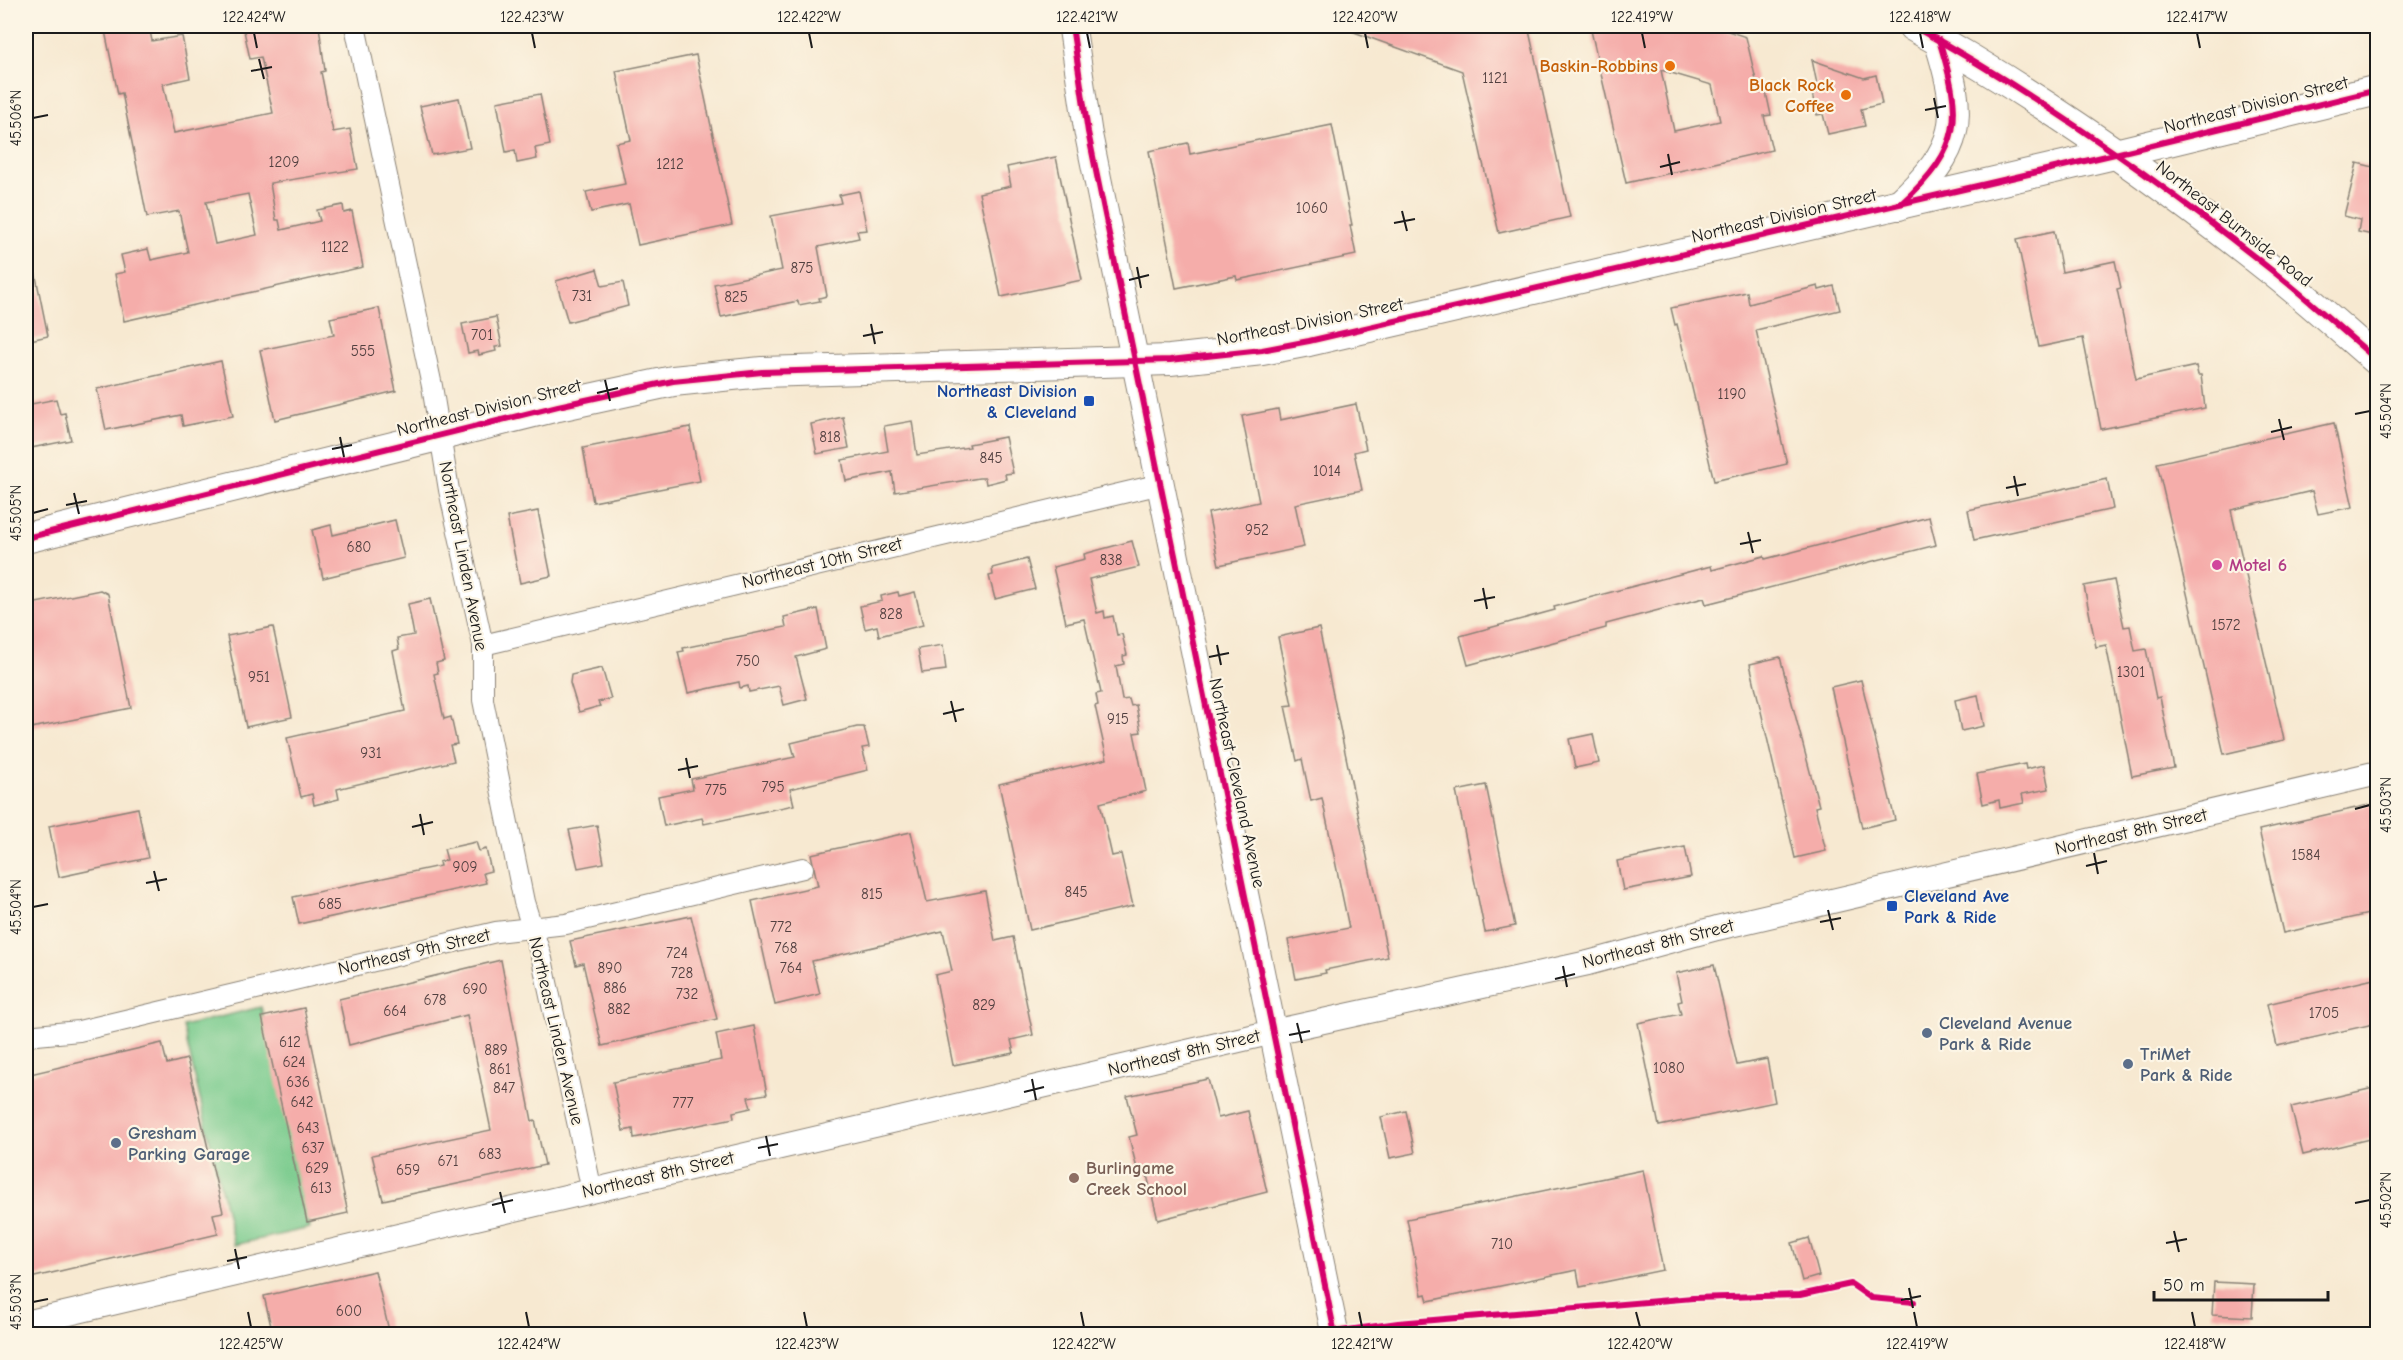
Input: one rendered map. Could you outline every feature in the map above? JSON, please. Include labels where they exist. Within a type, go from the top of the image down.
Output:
[{"type":"main road","name":"Northeast Cleveland Avenue","points":[[1072,26],[1088,132],[1335,1335]]},
{"type":"main road","name":"Northeast Burnside Road","points":[[1912,26],[1939,40],[2171,192],[2272,270],[2378,360]]},
{"type":"main road","points":[[1899,205],[1937,168],[1947,150],[1952,131],[1954,100],[1951,79],[1939,40]]},
{"type":"main road","name":"Northeast Division Street","points":[[26,538],[631,388],[718,376],[1217,355],[1309,341],[1899,205],[2378,90]]},
{"type":"street","name":"Northeast Linden Avenue","points":[[355,26],[430,375],[483,645],[483,700],[524,902],[542,959],[592,1191]]},
{"type":"street","name":"Northeast 10th Street","points":[[483,645],[1161,484]]},
{"type":"street","name":"Northeast 8th Street","points":[[26,1323],[1273,1032],[1588,963],[1717,928],[2378,773]]},
{"type":"street","name":"Northeast 9th Street","points":[[26,1036],[79,1031],[496,932],[566,924],[803,868]]},
{"type":"green space","points":[[261,1007],[310,1228],[234,1245],[183,1026]]},
{"type":"building","points":[[104,26],[149,26],[152,41],[182,36],[190,78],[163,84],[174,133],[273,113],[261,57],[250,59],[243,26],[319,26],[325,71],[321,72],[333,132],[350,129],[358,169],[270,183],[276,220],[279,220],[281,230],[320,221],[317,210],[343,205],[344,213],[352,211],[363,267],[124,321],[115,274],[125,272],[121,255],[148,249],[151,260],[188,252],[179,211],[147,217],[122,93],[118,94]],"holes":[[[248,194],[257,235],[215,244],[206,202]]]},
{"type":"building","points":[[1344,26],[1528,26],[1570,217],[1499,233],[1462,71],[1343,28]]},
{"type":"building","points":[[1590,26],[1713,26],[1746,37],[1759,93],[1766,92],[1771,115],[1764,116],[1772,150],[1626,183]],"holes":[[[1661,70],[1712,85],[1720,121],[1674,131]]]},
{"type":"building","points":[[696,55],[732,225],[638,245],[629,204],[591,212],[586,192],[625,184],[616,143],[631,140],[616,71]]},
{"type":"building","name":"Black Rock Coffee","points":[[1812,60],[1864,78],[1876,75],[1882,104],[1861,109],[1865,126],[1828,134],[1823,114],[1817,115],[1810,85],[1817,84]]},
{"type":"building","points":[[540,94],[550,145],[535,148],[537,159],[517,163],[515,150],[506,152],[497,102]]},
{"type":"building","points":[[459,98],[470,148],[432,155],[420,106]]},
{"type":"building","points":[[1332,125],[1356,255],[1237,280],[1236,276],[1176,288],[1149,151],[1188,143],[1190,154]]},
{"type":"building","points":[[1056,157],[1082,280],[1001,297],[979,193],[1011,186],[1007,167]]},
{"type":"building","points":[[2357,163],[2378,168],[2378,236],[2358,232],[2360,220],[2344,216]]},
{"type":"building","points":[[859,191],[867,230],[857,231],[859,238],[818,247],[827,296],[819,298],[820,301],[799,305],[798,301],[721,317],[714,284],[782,270],[771,216],[841,203],[839,195]]},
{"type":"building","points":[[2054,231],[2062,272],[2115,261],[2121,288],[2117,289],[2136,379],[2196,366],[2198,375],[2201,375],[2205,408],[2101,429],[2083,338],[2039,347],[2017,239]]},
{"type":"building","points":[[34,267],[48,336],[26,341],[26,268]]},
{"type":"building","points":[[597,269],[602,286],[623,282],[628,306],[568,322],[556,281]]},
{"type":"building","points":[[1818,286],[1819,290],[1834,286],[1840,310],[1756,330],[1787,464],[1714,481],[1677,324],[1675,325],[1671,308],[1747,292],[1749,304]]},
{"type":"building","points":[[379,308],[396,391],[275,420],[260,350],[334,335],[330,318]]},
{"type":"building","points":[[496,317],[502,346],[495,347],[496,351],[479,355],[478,351],[468,353],[462,324]]},
{"type":"building","points":[[221,361],[233,416],[183,426],[181,415],[106,430],[97,389]]},
{"type":"building","points":[[56,399],[60,414],[65,413],[71,440],[26,449],[26,405]]},
{"type":"building","points":[[1356,404],[1366,449],[1354,452],[1362,490],[1295,504],[1304,547],[1219,565],[1208,513],[1259,502],[1242,416],[1278,409],[1280,420]]},
{"type":"building","points":[[843,417],[849,448],[817,454],[811,424]]},
{"type":"building","points":[[912,421],[917,455],[970,447],[969,444],[1005,437],[1013,473],[1005,474],[1006,479],[986,484],[985,478],[979,478],[895,492],[892,472],[846,481],[842,460],[888,451],[884,426]]},
{"type":"building","points":[[2334,423],[2353,507],[2318,514],[2312,491],[2231,510],[2284,740],[2224,754],[2157,463]]},
{"type":"building","points":[[690,427],[700,481],[593,502],[583,448]]},
{"type":"building","points":[[2107,479],[2113,509],[1974,540],[1968,510]]},
{"type":"building","points":[[538,511],[551,576],[520,583],[507,517]]},
{"type":"building","points":[[1929,517],[1936,545],[1706,604],[1704,598],[1606,624],[1606,628],[1468,665],[1460,636],[1555,610],[1554,607],[1711,566],[1712,570],[1764,556],[1765,559]]},
{"type":"building","points":[[395,520],[404,558],[323,578],[312,530],[331,525],[333,535]]},
{"type":"building","points":[[1132,541],[1139,567],[1089,579],[1097,613],[1104,611],[1105,618],[1113,616],[1117,635],[1122,634],[1127,655],[1123,656],[1124,664],[1116,666],[1122,700],[1129,699],[1131,706],[1136,705],[1141,732],[1134,733],[1146,791],[1100,803],[1112,856],[1121,854],[1133,906],[1030,930],[999,784],[1107,759],[1095,706],[1098,705],[1096,694],[1101,693],[1084,619],[1066,623],[1053,567],[1085,559],[1084,554]]},
{"type":"building","points":[[1027,559],[1035,589],[995,599],[989,576],[993,575],[992,568]]},
{"type":"building","points":[[2114,580],[2124,627],[2130,626],[2135,651],[2146,649],[2156,698],[2160,697],[2174,768],[2132,776],[2106,645],[2096,647],[2084,586]]},
{"type":"building","points":[[100,590],[108,594],[131,708],[26,729],[26,605]]},
{"type":"building","points":[[898,592],[899,596],[915,592],[923,625],[879,636],[877,626],[865,629],[860,606],[882,601],[881,596]]},
{"type":"building","points":[[430,599],[444,661],[436,663],[438,673],[434,674],[444,719],[451,717],[457,744],[450,745],[454,761],[337,789],[339,799],[314,805],[312,794],[301,797],[287,738],[405,711],[393,651],[399,649],[397,638],[414,635],[408,604]]},
{"type":"building","points":[[818,609],[826,649],[796,657],[807,699],[784,705],[779,686],[749,692],[748,686],[740,688],[739,682],[688,693],[678,652],[684,651],[683,648],[786,627],[784,617]]},
{"type":"building","points":[[273,627],[292,717],[246,727],[227,636]]},
{"type":"building","points":[[1319,628],[1388,957],[1325,970],[1326,973],[1296,979],[1288,940],[1349,928],[1322,798],[1311,801],[1302,759],[1297,761],[1285,706],[1292,705],[1278,637]]},
{"type":"building","points":[[943,645],[946,670],[922,673],[918,649]]},
{"type":"building","points":[[1780,657],[1819,806],[1815,807],[1826,851],[1795,858],[1750,664]]},
{"type":"building","points":[[602,668],[611,699],[598,702],[600,706],[579,712],[570,683],[571,675]]},
{"type":"building","points":[[1861,680],[1895,820],[1862,828],[1831,687]]},
{"type":"building","points":[[1978,695],[1984,726],[1961,731],[1955,700]]},
{"type":"building","points":[[864,727],[869,747],[862,748],[868,770],[790,789],[794,805],[704,824],[702,818],[664,826],[658,796],[693,789],[691,779],[795,757],[791,743]]},
{"type":"building","points":[[1593,734],[1599,763],[1575,768],[1569,739]]},
{"type":"building","points":[[2025,764],[2026,769],[2044,765],[2049,789],[2022,794],[2024,803],[2000,808],[1999,800],[1983,804],[1977,774]]},
{"type":"building","points":[[1486,785],[1515,926],[1485,932],[1456,791]]},
{"type":"building","points":[[2378,803],[2378,912],[2283,933],[2259,830]]},
{"type":"building","points":[[138,808],[148,858],[59,877],[49,826]]},
{"type":"building","points":[[597,825],[604,863],[578,868],[569,830]]},
{"type":"building","points":[[911,832],[927,902],[985,891],[995,941],[1013,937],[1033,1035],[1011,1040],[1014,1053],[953,1065],[935,975],[952,971],[943,931],[812,961],[820,994],[775,1005],[752,901],[818,886],[811,854]]},
{"type":"building","points":[[476,842],[479,851],[486,849],[491,871],[483,873],[486,883],[299,924],[293,897],[440,866],[439,862],[447,860],[444,849]]},
{"type":"building","points":[[1685,847],[1691,877],[1623,890],[1617,861]]},
{"type":"building","points":[[691,916],[717,1019],[602,1046],[583,963],[576,965],[570,941]]},
{"type":"building","points":[[501,960],[532,1121],[535,1120],[545,1165],[383,1200],[372,1155],[491,1130],[467,1015],[349,1045],[339,999]]},
{"type":"building","points":[[1714,965],[1737,1065],[1767,1059],[1775,1102],[1659,1126],[1638,1023],[1681,1014],[1678,1002],[1682,1001],[1676,973]]},
{"type":"building","points":[[2378,978],[2378,1023],[2277,1046],[2267,1004]]},
{"type":"building","points":[[304,1008],[348,1213],[307,1222],[262,1017]]},
{"type":"building","points":[[754,1026],[767,1094],[748,1097],[751,1108],[733,1112],[734,1118],[634,1138],[633,1129],[623,1131],[613,1082],[721,1060],[716,1034]]},
{"type":"building","name":"Gresham Parking Garage","points":[[162,1043],[167,1064],[187,1059],[223,1212],[213,1214],[218,1234],[26,1279],[26,1075]]},
{"type":"building","points":[[1208,1079],[1218,1118],[1248,1111],[1267,1192],[1158,1220],[1146,1171],[1138,1173],[1129,1137],[1137,1135],[1127,1096]]},
{"type":"building","points":[[2378,1087],[2378,1137],[2303,1155],[2291,1107]]},
{"type":"building","points":[[1406,1111],[1415,1153],[1390,1158],[1381,1117]]},
{"type":"building","points":[[1643,1170],[1663,1270],[1580,1287],[1577,1270],[1428,1301],[1426,1294],[1422,1295],[1407,1219]]},
{"type":"building","points":[[1809,1238],[1819,1276],[1802,1281],[1792,1243]]},
{"type":"building","points":[[375,1271],[390,1335],[273,1335],[264,1296]]},
{"type":"building","points":[[2214,1282],[2254,1284],[2252,1317],[2212,1315]]},
{"type":"tram line","points":[[1803,1334],[1879,1330],[1959,1334]]},
{"type":"cycle path","points":[[1072,26],[1088,132],[1335,1334]]},
{"type":"cycle path","points":[[1913,26],[2006,81],[2141,171],[2284,280],[2378,361]]},
{"type":"cycle path","points":[[1902,203],[1937,165],[1947,147],[1952,129],[1954,111],[1952,90],[1939,40]]},
{"type":"cycle path","points":[[26,538],[558,406],[673,381],[762,372],[1170,360],[1262,350],[2115,154],[2378,90]]},
{"type":"cycle path","points":[[1319,1334],[1398,1323],[1693,1298],[1800,1295],[1851,1284],[1871,1298],[1914,1302]]},
{"type":"place","name":"Baskin-Robbins","points":[[1670,66]]},
{"type":"place","name":"Black Rock Coffee","points":[[1846,95]]},
{"type":"place","name":"Northeast Division & Cleveland","points":[[1089,401]]},
{"type":"place","name":"Motel 6","points":[[2217,565]]},
{"type":"place","name":"Cleveland Ave Park & Ride","points":[[1892,906]]},
{"type":"place","name":"Cleveland Avenue Park & Ride","points":[[1927,1033]]},
{"type":"place","name":"TriMet Park & Ride","points":[[2128,1064]]},
{"type":"place","name":"Gresham Parking Garage","points":[[116,1143]]},
{"type":"place","name":"Burlingame Creek School","points":[[1074,1178]]}]
